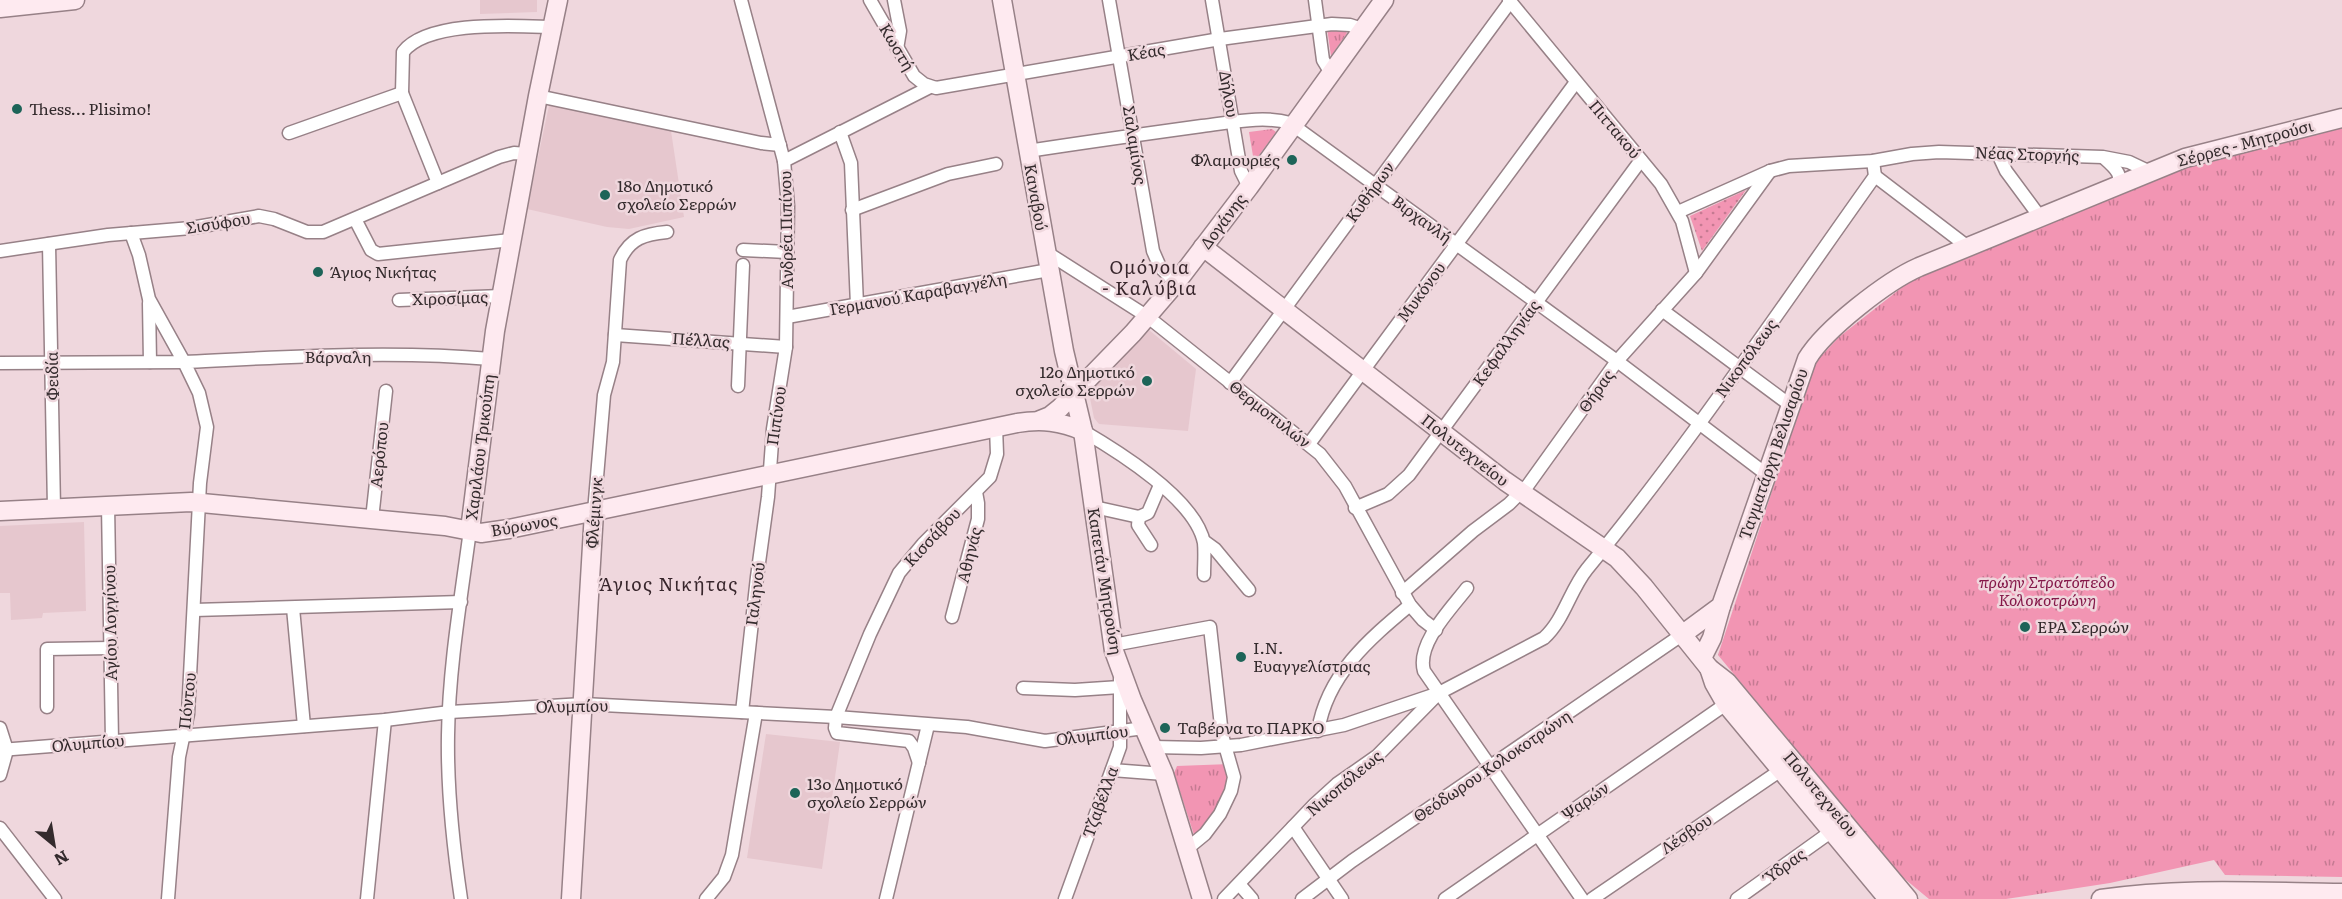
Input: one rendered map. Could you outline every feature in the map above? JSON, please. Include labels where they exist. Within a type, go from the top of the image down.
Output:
[{"type":"street","points":[[0,8],[75,0]]},
{"type":"street","name":"Χαριλάου Τρικούπη","points":[[461,899],[451,818],[448,747],[461,602],[501,296],[558,0]]},
{"type":"street","name":"Ανδρέα Πιπίνου","points":[[741,0],[784,161],[788,192],[785,352]]},
{"type":"street","name":"Κωστή","points":[[870,0],[915,76],[930,87]]},
{"type":"street","points":[[894,0],[900,32],[897,49]]},
{"type":"street","name":"Καναβού","points":[[1002,0],[1064,351],[1075,393]]},
{"type":"street","name":"Σαλαμίνος","points":[[1109,0],[1153,251],[1160,267],[1176,283]]},
{"type":"street","name":"Δήλου","points":[[1212,0],[1241,171],[1249,187]]},
{"type":"street","points":[[1315,0],[1324,63],[1330,73]]},
{"type":"street","name":"Δογάνης","points":[[1040,420],[1054,414],[1075,393],[1148,317],[1176,283],[1249,187],[1384,0]]},
{"type":"street","name":"Πιττακού","points":[[1509,1],[1661,184],[1678,212],[1696,273]]},
{"type":"street","name":"Κυθήρων","points":[[1230,382],[1509,1]]},
{"type":"street","name":"Κέας","points":[[930,87],[940,88],[1220,39],[1345,24],[1362,29]]},
{"type":"street","points":[[438,183],[402,93],[403,52],[420,39],[450,29],[552,27]]},
{"type":"street","name":"Μυκόνου","points":[[1309,444],[1576,82]]},
{"type":"street","points":[[784,161],[930,87]]},
{"type":"street","points":[[290,133],[402,93]]},
{"type":"street","points":[[538,96],[780,145]]},
{"type":"street","name":"Σέρρες - Μητρούσι","points":[[2150,172],[2203,153],[2342,118]]},
{"type":"street","name":"Βιρχανλή","points":[[1028,152],[1234,122],[1273,120],[1293,125],[1617,361],[1766,474]]},
{"type":"street","points":[[840,132],[851,159],[857,305]]},
{"type":"street","name":"Νέας Στοργής","points":[[1678,212],[1770,171],[1789,166],[1873,161],[1939,152],[2103,157],[2129,162],[2150,172]]},
{"type":"street","name":"Σισύφου","points":[[0,251],[131,233],[191,228],[260,216],[300,230],[317,233],[506,154],[527,154]]},
{"type":"street","points":[[1998,154],[2006,171],[2040,218]]},
{"type":"street","points":[[2103,157],[2119,171],[2118,184],[2111,188]]},
{"type":"street","name":"Κεφαλληνίας","points":[[1355,508],[1381,497],[1398,486],[1442,432],[1641,160]]},
{"type":"street","points":[[1873,161],[1875,176],[1968,247]]},
{"type":"street","points":[[852,210],[948,174],[996,164]]},
{"type":"street","name":"Θήρας","points":[[1402,592],[1521,492],[1544,464],[1617,361],[1696,273],[1770,171]]},
{"type":"street","name":"Ταγματάρχη Βελισαρίου","points":[[1706,663],[1721,606],[1807,359],[1828,333],[1897,278],[2150,172]]},
{"type":"street","name":"Νικοπόλεως","points":[[1224,899],[1328,791],[1377,756],[1439,693],[1533,645],[1546,636],[1580,579],[1605,549],[1699,422],[1875,176]]},
{"type":"street","points":[[355,219],[371,250],[378,254],[511,240]]},
{"type":"street","name":"Φλέμινγκ","points":[[571,899],[594,512],[604,395],[612,370],[618,265],[622,254],[637,237],[668,232]]},
{"type":"street","points":[[131,233],[139,255],[149,299],[150,362]]},
{"type":"street","name":"Φειδία","points":[[49,244],[54,508]]},
{"type":"street","name":"Πολυτεχνείου","points":[[1203,247],[1521,492],[1605,549],[1634,575],[1706,663],[1727,682],[1896,897]]},
{"type":"street","points":[[743,250],[787,252]]},
{"type":"street","name":"Γερμανού Καραβαγγέλη","points":[[787,317],[857,305],[1048,261]]},
{"type":"street","name":"Θερμοπυλών","points":[[1048,261],[1148,317],[1309,444],[1334,470],[1410,605],[1423,620],[1436,630]]},
{"type":"street","points":[[738,386],[743,265]]},
{"type":"street","name":"Χιροσίμας","points":[[399,300],[501,296]]},
{"type":"street","name":"Πόντου","points":[[149,299],[199,393],[207,427],[199,502],[188,714],[177,774],[168,899]]},
{"type":"street","points":[[1662,310],[1790,405]]},
{"type":"street","name":"Πέλλας","points":[[615,335],[740,343],[785,352]]},
{"type":"street","name":"Πιπίνου","points":[[769,476],[773,429],[785,352]]},
{"type":"street","name":"Βάρναλη","points":[[0,363],[184,362],[334,356],[444,356],[491,359]]},
{"type":"street","name":"Αερόπου","points":[[372,519],[386,391]]},
{"type":"street","name":"Καπετάν Μητρούση","points":[[1075,393],[1083,431],[1113,645],[1119,668],[1164,774],[1202,899]]},
{"type":"street","points":[[1040,420],[1066,424],[1083,431],[1120,454],[1173,495],[1196,525],[1204,542],[1204,575]]},
{"type":"street","name":"Βύρωνος","points":[[0,511],[199,502],[454,527],[480,532],[498,531],[996,427],[1040,420]]},
{"type":"street","name":"Κισσάβου","points":[[836,717],[898,573],[922,544],[988,480],[997,454],[996,427]]},
{"type":"street","name":"Γαληνού","points":[[742,712],[769,476]]},
{"type":"street","points":[[1094,507],[1139,517],[1148,513],[1160,485]]},
{"type":"street","name":"Αθηνάς","points":[[952,617],[978,519],[976,492]]},
{"type":"street","name":"Αγίου Λογγίνου","points":[[108,505],[112,741]]},
{"type":"street","points":[[1139,517],[1138,525],[1150,545]]},
{"type":"street","points":[[1204,542],[1215,549],[1249,590]]},
{"type":"street","points":[[1467,588],[1425,648],[1422,664],[1427,676],[1582,899]]},
{"type":"street","points":[[194,610],[461,602]]},
{"type":"street","points":[[1318,731],[1326,697],[1342,671],[1361,648],[1410,605]]},
{"type":"street","points":[[1683,634],[1721,606]]},
{"type":"street","points":[[293,608],[304,726]]},
{"type":"street","points":[[1113,645],[1210,627],[1225,747],[1234,772],[1231,791],[1215,822],[1188,848]]},
{"type":"street","name":"Θεόδωρου Κολοκοτρώνη","points":[[1302,899],[1352,861],[1683,634]]},
{"type":"street","points":[[47,707],[47,649],[111,648]]},
{"type":"street","name":"Πολυτεχνείου","points":[[1706,663],[1726,704],[1832,831],[1896,897]]},
{"type":"street","name":"Τζαβέλλα","points":[[1065,899],[1120,747],[1119,668]]},
{"type":"street","points":[[1023,688],[1075,690],[1120,687]]},
{"type":"street","points":[[1153,747],[1225,747],[1258,743],[1355,722],[1439,693]]},
{"type":"street","name":"Ολυμπίου","points":[[3,750],[385,720],[450,712],[583,704],[928,724],[986,729],[1045,741],[1144,728]]},
{"type":"street","name":"Ψαρών","points":[[1445,899],[1726,704]]},
{"type":"street","points":[[706,899],[724,878],[732,855],[756,713]]},
{"type":"street","points":[[836,717],[837,733],[909,741],[919,764]]},
{"type":"street","points":[[367,899],[385,720]]},
{"type":"street","points":[[886,899],[928,724]]},
{"type":"street","points":[[0,728],[3,750],[0,776]]},
{"type":"street","points":[[1112,770],[1164,774]]},
{"type":"street","name":"Λέσβου","points":[[1592,899],[1781,770]]},
{"type":"street","points":[[1293,827],[1342,899]]},
{"type":"street","points":[[0,828],[55,899]]},
{"type":"street","name":"Ύδρας","points":[[1737,899],[1832,831]]},
{"type":"street","points":[[1239,884],[1252,899]]},
{"type":"street","points":[[2101,899],[2139,894],[2192,892],[2342,893]]},
{"type":"shaded area","points":[[480,0],[537,0],[537,12],[480,14]]},
{"type":"shaded area","points":[[550,101],[667,125],[671,131],[684,217],[629,229],[607,227],[527,209]]},
{"type":"shaded area","name":"12ο Δημοτικό σχολείο Σερρών","points":[[1149,330],[1196,369],[1188,431],[1099,424],[1094,418],[1089,393]]},
{"type":"shaded area","points":[[84,522],[86,611],[43,613],[42,618],[11,620],[10,593],[0,593],[0,526]]},
{"type":"shaded area","name":"13ο Δημοτικό σχολείο Σερρών","points":[[766,734],[840,742],[822,869],[747,858]]},
{"type":"green space","points":[[1327,28],[1347,33],[1331,56]]},
{"type":"green space","name":"πρώην Στρατόπεδο Κολοκοτρώνη","points":[[2342,125],[2342,877],[2225,875],[2214,860],[2110,883],[2006,899],[1929,899],[1900,875],[1718,655],[1814,364],[1839,337],[1905,285],[1916,279],[2196,163]]},
{"type":"green space","points":[[1272,129],[1276,132],[1254,162],[1249,132]]},
{"type":"green space","points":[[1746,190],[1702,251],[1690,216]]},
{"type":"green space","points":[[1230,764],[1225,795],[1195,838],[1174,773],[1177,766]]},
{"type":"place","name":"Thess… Plisimo!","points":[[17,109]]},
{"type":"place","name":"Φλαμουριές","points":[[1292,160]]},
{"type":"place","name":"18ο Δημοτικό σχολείο Σερρών","points":[[605,195]]},
{"type":"place","name":"Άγιος Νικήτας","points":[[318,272]]},
{"type":"place","name":"12ο Δημοτικό σχολείο Σερρών","points":[[1147,381]]},
{"type":"place","name":"ΕΡΑ Σερρών","points":[[2025,627]]},
{"type":"place","name":"Ι.Ν. Ευαγγελίστριας","points":[[1241,657]]},
{"type":"place","name":"Ταβέρνα το ΠΑΡΚΟ","points":[[1165,728]]},
{"type":"place","name":"13ο Δημοτικό σχολείο Σερρών","points":[[795,793]]},
{"type":"district","name":"Ομόνοια - Καλύβια","points":[[1150,278]]},
{"type":"district","name":"Άγιος Νικήτας","points":[[669,585]]}]
